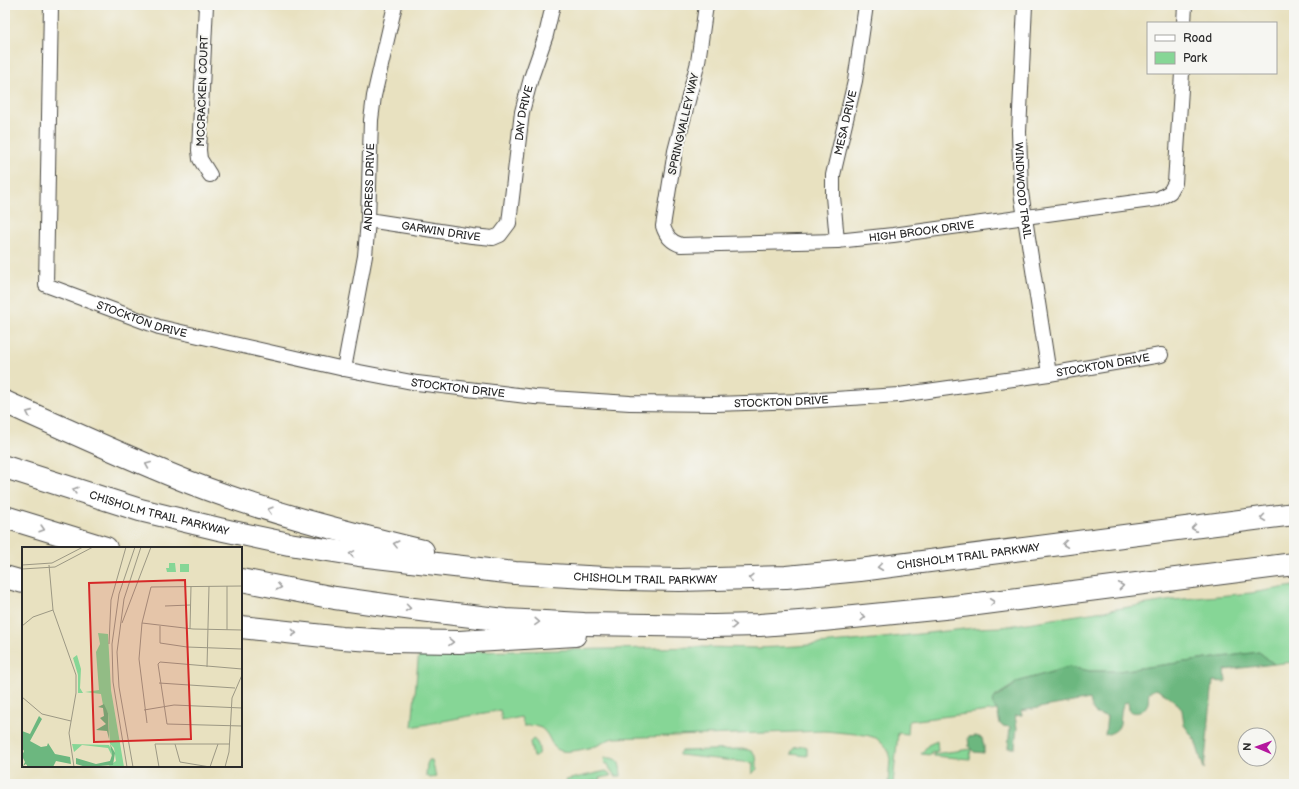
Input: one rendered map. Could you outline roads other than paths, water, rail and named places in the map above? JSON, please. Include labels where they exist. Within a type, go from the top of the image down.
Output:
[{"type":"highway","points":[[5,402],[192,483],[261,508],[365,536],[515,573]]},
{"type":"highway","name":"CHISHOLM TRAIL PARKWAY","points":[[5,467],[140,510],[273,541],[359,555],[515,573],[623,579],[688,580],[786,577],[908,564],[1294,514]]},
{"type":"highway","points":[[5,517],[103,547]]},
{"type":"highway","points":[[242,580],[335,598],[505,620],[584,624],[695,626],[760,625],[962,606],[1291,564]]},
{"type":"highway","points":[[5,577],[22,582]]},
{"type":"highway","points":[[242,627],[342,638],[389,641],[459,642],[536,638],[695,626]]},
{"type":"street","name":"STOCKTON DRIVE","points":[[51,5],[46,285],[159,327],[344,369],[417,383],[535,397],[630,403],[715,404],[803,401],[899,395],[1049,374],[1161,355]]},
{"type":"street","name":"MCCRACKEN COURT","points":[[206,5],[199,150],[200,159],[210,175]]},
{"type":"street","name":"ANDRESS DRIVE","points":[[344,369],[365,256],[368,220],[371,120],[374,96],[395,5]]},
{"type":"street","name":"DAY DRIVE","points":[[509,224],[522,112],[531,78],[546,35],[553,5]]},
{"type":"street","name":"SPRINGVALLEY WAY","points":[[671,241],[665,235],[663,226],[666,198],[675,151],[698,62],[706,5]]},
{"type":"street","name":"MESA DRIVE","points":[[837,241],[833,196],[834,175],[855,81],[866,5]]},
{"type":"street","name":"WINDWOOD TRAIL","points":[[1025,5],[1019,132],[1021,192],[1049,374]]},
{"type":"street","points":[[1184,22],[1185,5]]},
{"type":"street","name":"HIGH BROOK DRIVE","points":[[671,241],[688,246],[837,241],[893,235],[1158,199],[1170,192],[1175,183],[1178,165],[1182,74]]},
{"type":"street","name":"GARWIN DRIVE","points":[[368,220],[493,238],[500,236],[509,224]]}]
